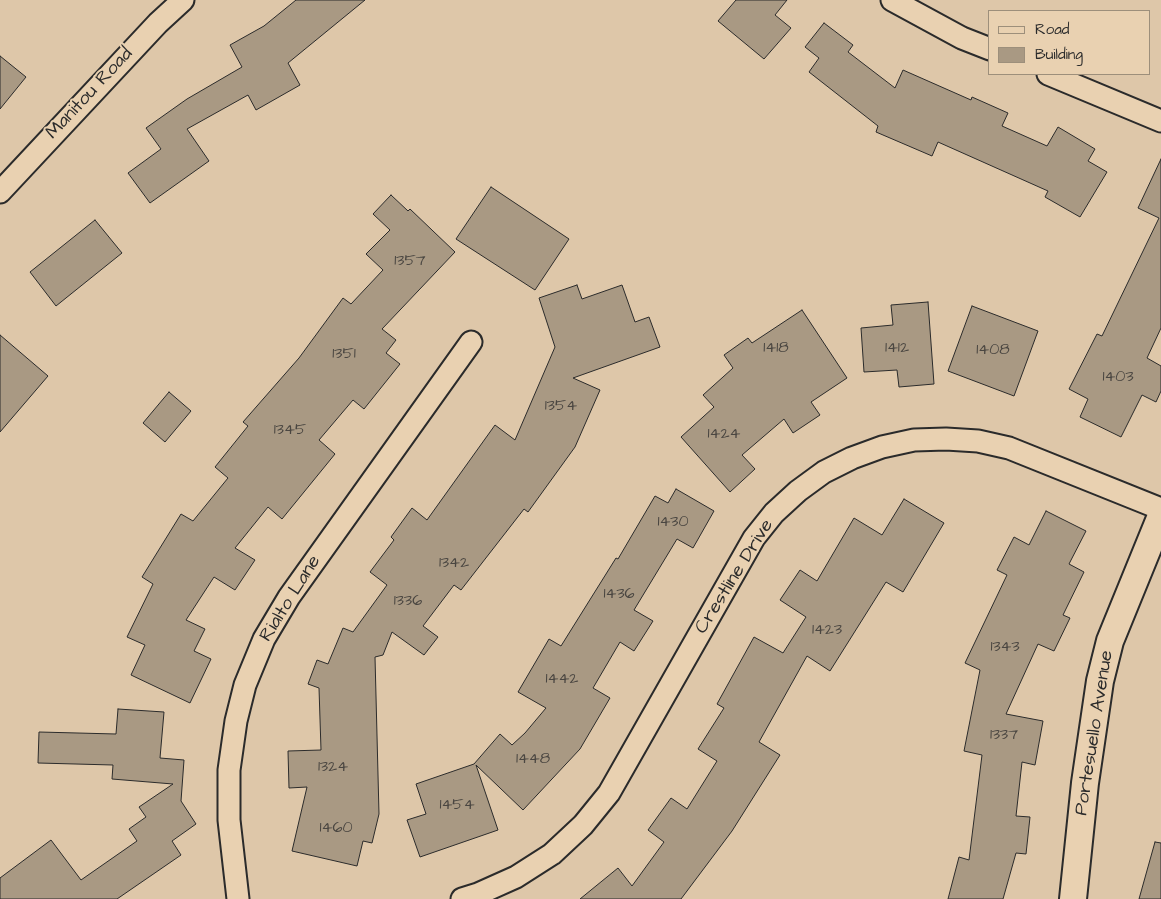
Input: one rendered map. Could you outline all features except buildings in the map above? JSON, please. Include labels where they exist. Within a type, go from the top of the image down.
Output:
[{"type":"street","name":"Manitou Road","points":[[0,192],[158,23],[184,0]]},
{"type":"street","points":[[892,0],[962,38],[988,48]]},
{"type":"street","points":[[1050,75],[1161,121]]},
{"type":"street","name":"Rialto Lane","points":[[238,899],[229,820],[229,770],[238,712],[245,685],[264,639],[289,597],[471,342]]},
{"type":"street","name":"Crestline Drive","points":[[462,899],[516,877],[552,854],[583,826],[609,793],[754,538],[774,513],[798,491],[824,472],[852,458],[882,447],[914,440],[978,441],[1009,448],[1161,509]]},
{"type":"street","name":"Portesuello Avenue","points":[[1073,899],[1085,783],[1100,681],[1110,641],[1161,516]]}]
